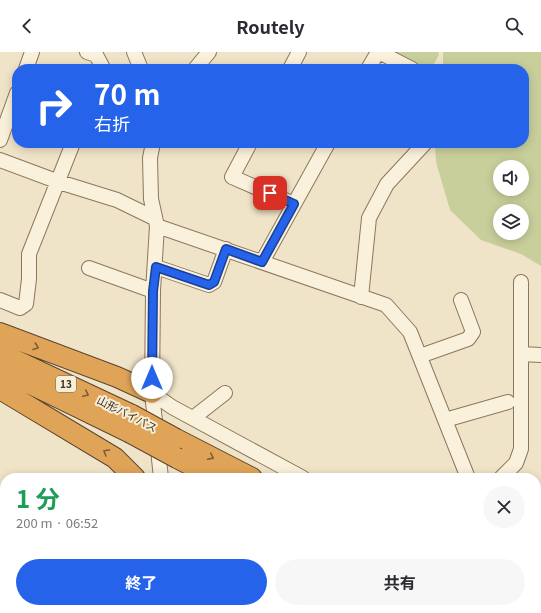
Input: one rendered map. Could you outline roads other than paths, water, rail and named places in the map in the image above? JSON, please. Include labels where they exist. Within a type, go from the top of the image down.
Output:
[{"type":"highway","points":[[0,333],[117,377],[152,393]]},
{"type":"highway","name":"山形バイパス","points":[[0,353],[176,449],[209,473]]},
{"type":"highway","name":"山形バイパス","points":[[0,369],[131,424]]},
{"type":"highway","points":[[0,389],[115,458],[130,473]]},
{"type":"highway","name":"山形バイパス","points":[[176,449],[239,473]]},
{"type":"street","points":[[28,64],[32,52]]},
{"type":"street","points":[[86,52],[96,55],[101,64]]},
{"type":"street","points":[[134,52],[139,64]]},
{"type":"street","points":[[199,64],[209,52]]},
{"type":"street","points":[[293,64],[299,52]]},
{"type":"street","points":[[371,64],[379,52],[402,64]]},
{"type":"street","points":[[0,140],[12,107]]},
{"type":"street","points":[[0,300],[20,308],[26,304],[29,279],[29,254],[59,182],[71,148]]},
{"type":"street","points":[[152,148],[150,158],[151,199],[155,222],[156,267],[153,291],[152,393],[160,473]]},
{"type":"street","points":[[247,148],[232,177],[294,204]]},
{"type":"street","points":[[262,262],[325,148]]},
{"type":"street","points":[[361,297],[369,218],[387,184],[420,148]]},
{"type":"street","points":[[0,160],[59,182],[117,200],[155,222],[386,306],[398,316],[410,332],[466,473]]},
{"type":"street","points":[[156,267],[209,285],[214,282],[226,249]]},
{"type":"street","points":[[89,268],[153,291]]},
{"type":"street","points":[[506,473],[516,462],[521,449],[521,282]]},
{"type":"street","points":[[420,356],[468,339],[474,332],[461,300]]},
{"type":"street","points":[[521,354],[541,355]]},
{"type":"street","points":[[152,393],[193,418],[294,473]]},
{"type":"street","points":[[193,418],[225,393]]},
{"type":"street","points":[[445,420],[508,402]]}]
